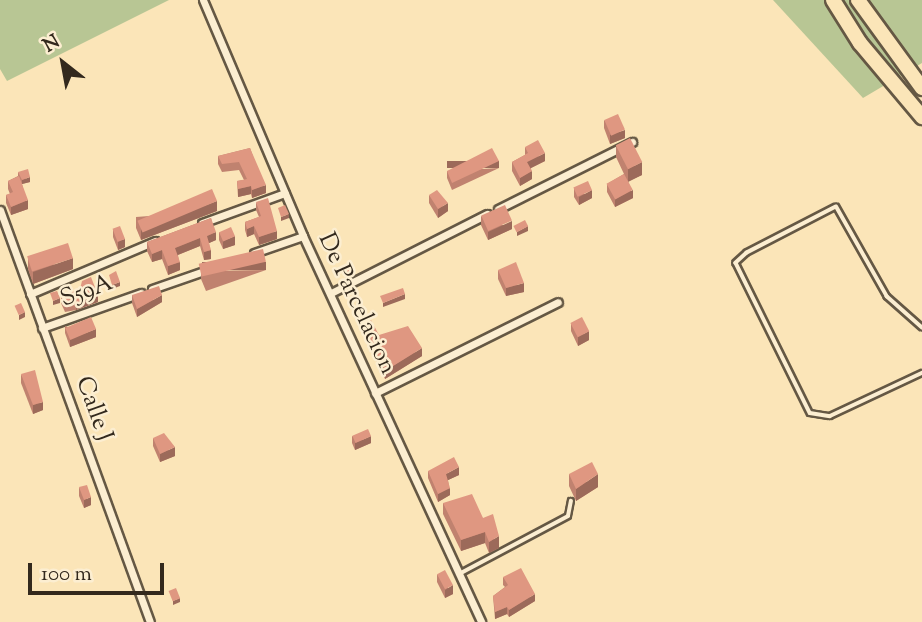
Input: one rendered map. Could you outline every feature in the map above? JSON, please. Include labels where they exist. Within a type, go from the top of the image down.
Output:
[{"type":"highway","points":[[833,0],[860,43],[922,117]]},
{"type":"highway","points":[[858,0],[922,88]]},
{"type":"street","name":"De Parcelacion","points":[[203,0],[303,236],[481,622]]},
{"type":"street","points":[[331,293],[632,142]]},
{"type":"street","points":[[197,225],[285,193]]},
{"type":"street","name":"Calle J","points":[[0,210],[150,622]]},
{"type":"street","points":[[30,293],[171,234]]},
{"type":"street","points":[[238,259],[303,236]]},
{"type":"street","name":"S59A","points":[[43,328],[212,268]]},
{"type":"street","points":[[375,393],[558,302]]},
{"type":"lane","points":[[922,328],[887,297],[836,207],[747,253],[736,263],[802,405],[810,413],[830,416],[922,373]]},
{"type":"lane","points":[[459,574],[568,516],[571,501]]},
{"type":"green space","points":[[0,0],[169,0],[7,81],[0,69]]},
{"type":"green space","points":[[773,0],[922,0],[922,63],[863,98]]},
{"type":"building","points":[[618,114],[625,130],[611,136],[604,120]]},
{"type":"building","points":[[630,138],[642,162],[628,169],[616,145]]},
{"type":"building","points":[[538,140],[545,153],[527,162],[532,171],[520,178],[512,162],[528,153],[525,147]]},
{"type":"building","points":[[250,148],[266,185],[252,190],[251,186],[238,189],[237,181],[247,179],[239,162],[222,164],[218,156]]},
{"type":"building","points":[[492,148],[499,161],[452,183],[447,171]]},
{"type":"building","points":[[28,169],[30,177],[22,180],[18,172]]},
{"type":"building","points":[[624,174],[633,190],[615,199],[607,184]]},
{"type":"building","points":[[19,176],[28,200],[11,207],[6,195],[13,192],[8,181]]},
{"type":"building","points":[[588,181],[592,190],[577,197],[573,188]]},
{"type":"building","points":[[212,189],[217,201],[143,233],[137,221]]},
{"type":"building","points":[[437,190],[448,203],[438,209],[429,195]]},
{"type":"building","points":[[268,198],[277,231],[259,237],[254,226],[247,229],[245,222],[261,216],[256,202]]},
{"type":"building","points":[[285,205],[289,214],[281,217],[278,208]]},
{"type":"building","points":[[505,205],[512,221],[488,231],[481,216]]},
{"type":"building","points":[[211,218],[216,232],[207,236],[211,250],[204,252],[200,238],[175,248],[180,262],[168,266],[162,250],[152,254],[147,242]]},
{"type":"building","points":[[525,220],[528,226],[517,232],[513,226]]},
{"type":"building","points":[[120,226],[125,239],[118,242],[113,229]]},
{"type":"building","points":[[231,227],[235,236],[223,241],[219,232]]},
{"type":"building","points":[[68,243],[73,258],[32,272],[27,256]]},
{"type":"building","points":[[263,249],[266,262],[202,277],[199,264]]},
{"type":"building","points":[[516,262],[524,283],[506,288],[498,270]]},
{"type":"building","points":[[349,264],[353,271],[345,275],[341,269]]},
{"type":"building","points":[[116,271],[120,282],[112,285],[109,275]]},
{"type":"building","points":[[91,277],[98,295],[65,305],[61,296],[80,289],[82,281]]},
{"type":"building","points":[[159,286],[162,295],[137,309],[132,295]]},
{"type":"building","points":[[403,288],[405,294],[383,303],[380,296]]},
{"type":"building","points":[[57,291],[60,298],[53,301],[50,293]]},
{"type":"building","points":[[21,303],[25,312],[19,315],[15,306]]},
{"type":"building","points":[[91,317],[96,329],[70,340],[65,328]]},
{"type":"building","points":[[582,317],[589,331],[578,337],[570,323]]},
{"type":"building","points":[[371,320],[379,335],[408,326],[422,348],[385,371],[364,329]]},
{"type":"building","points":[[35,370],[43,402],[33,405],[21,374]]},
{"type":"building","points":[[368,429],[371,436],[355,443],[352,436]]},
{"type":"building","points":[[164,433],[175,447],[160,454],[153,438]]},
{"type":"building","points":[[454,457],[459,467],[446,474],[450,488],[438,494],[428,471]]},
{"type":"building","points":[[592,462],[598,474],[576,489],[569,474]]},
{"type":"building","points":[[87,485],[91,497],[84,500],[79,487]]},
{"type":"building","points":[[472,494],[483,518],[493,514],[499,536],[489,542],[485,532],[461,540],[443,503]]},
{"type":"building","points":[[521,568],[535,594],[509,610],[507,607],[495,612],[493,596],[508,585],[503,577]]},
{"type":"building","points":[[445,570],[453,585],[445,589],[437,574]]},
{"type":"building","points":[[176,588],[180,598],[173,601],[169,591]]}]
